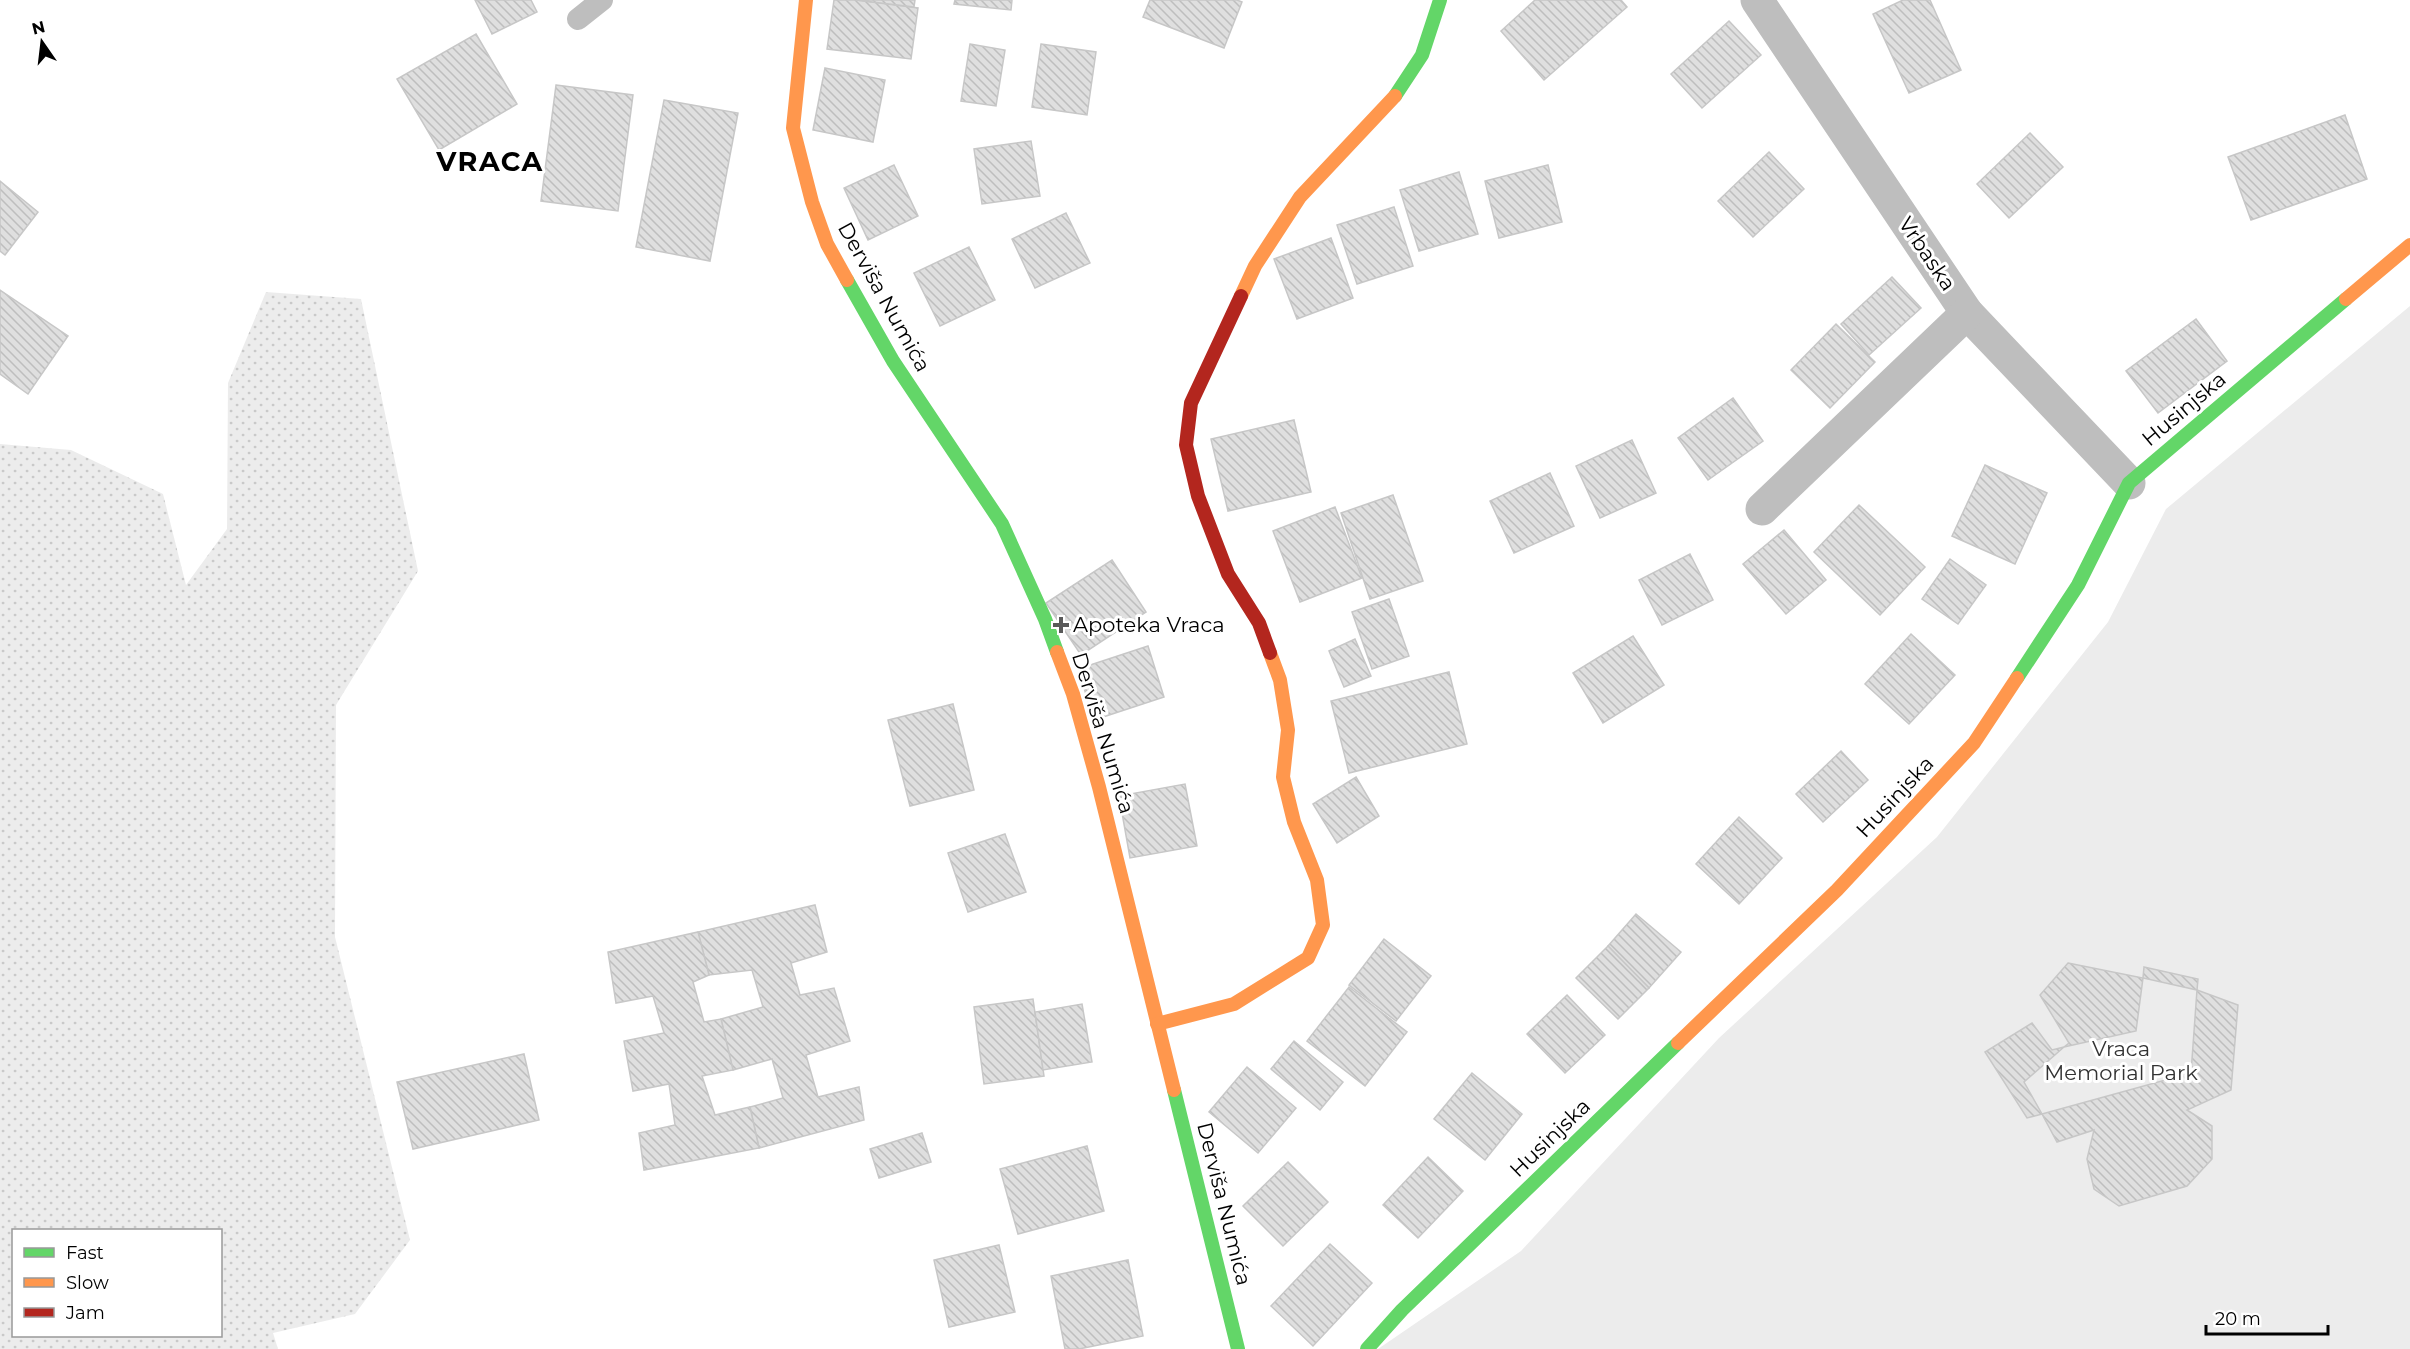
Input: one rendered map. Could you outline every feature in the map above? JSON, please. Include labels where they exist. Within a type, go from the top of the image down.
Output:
[{"type":"street","name":"Derviša Numića","points":[[806,0],[793,128],[812,202],[837,263],[893,362],[1002,524],[1045,619],[1073,694],[1096,777],[1238,1349]]},
{"type":"street","points":[[1157,1024],[1233,1004],[1308,957],[1323,926],[1317,880],[1294,822],[1283,777],[1288,730],[1280,680],[1259,623],[1228,574],[1198,496],[1186,445],[1191,403],[1255,266],[1300,197],[1394,98],[1422,55],[1440,0]]},
{"type":"street","name":"Vrbaska","points":[[1757,0],[1967,313],[2129,483]]},
{"type":"street","name":"Husinjska","points":[[1367,1349],[1402,1310],[1837,890],[1974,743],[2078,585],[2129,483],[2410,245]]},
{"type":"street","points":[[1762,509],[1967,313]]},
{"type":"lane","points":[[578,19],[602,0]]},
{"type":"green space","points":[[266,292],[361,299],[418,571],[336,705],[335,937],[410,1240],[355,1314],[273,1333],[278,1349],[0,1349],[0,444],[71,450],[163,494],[186,585],[227,529],[228,383]]},
{"type":"green space","name":"Vraca Memorial Park","points":[[2410,306],[2410,1349],[1378,1349],[1521,1251],[1719,1038],[1937,837],[2108,622],[2166,509]]},
{"type":"building","points":[[475,0],[531,0],[537,12],[492,34]]},
{"type":"building","points":[[834,0],[856,0],[918,8],[911,59],[827,49]]},
{"type":"building","points":[[856,0],[915,0],[914,7]]},
{"type":"building","points":[[955,0],[1012,0],[1011,10],[954,4]]},
{"type":"building","points":[[1150,0],[1237,0],[1242,2],[1224,48],[1143,17]]},
{"type":"building","points":[[1535,0],[1621,0],[1627,7],[1544,80],[1501,31]]},
{"type":"building","points":[[1903,0],[1930,0],[1961,70],[1909,93],[1873,14]]},
{"type":"building","points":[[1729,21],[1761,55],[1702,108],[1671,74]]},
{"type":"building","points":[[476,34],[517,104],[439,150],[397,79]]},
{"type":"building","points":[[970,44],[1005,50],[996,106],[961,101]]},
{"type":"building","points":[[1041,44],[1096,52],[1087,115],[1032,107]]},
{"type":"building","points":[[825,68],[885,80],[873,142],[813,130]]},
{"type":"building","points":[[556,85],[633,95],[618,211],[541,201]]},
{"type":"building","points":[[664,100],[738,113],[710,261],[636,247]]},
{"type":"building","points":[[2345,115],[2367,179],[2251,220],[2228,157]]},
{"type":"building","points":[[2030,133],[2063,167],[2009,218],[1977,184]]},
{"type":"building","points":[[1031,141],[1040,196],[982,204],[974,149]]},
{"type":"building","points":[[1769,152],[1804,189],[1753,237],[1718,201]]},
{"type":"building","points":[[894,165],[918,216],[868,240],[844,188]]},
{"type":"building","points":[[1548,165],[1562,222],[1499,238],[1485,181]]},
{"type":"building","points":[[1459,172],[1478,234],[1419,251],[1400,190]]},
{"type":"building","points":[[0,181],[38,212],[5,255],[0,251]]},
{"type":"building","points":[[1394,207],[1413,266],[1357,284],[1337,225]]},
{"type":"building","points":[[1066,213],[1090,263],[1035,288],[1012,239]]},
{"type":"building","points":[[1331,238],[1353,298],[1297,319],[1274,259]]},
{"type":"building","points":[[969,247],[995,300],[940,326],[914,273]]},
{"type":"building","points":[[1892,277],[1921,308],[1869,355],[1841,324]]},
{"type":"building","points":[[0,290],[68,336],[28,394],[0,374]]},
{"type":"building","points":[[2196,319],[2227,361],[2158,413],[2126,371]]},
{"type":"building","points":[[1836,324],[1875,362],[1830,408],[1791,370]]},
{"type":"building","points":[[1733,398],[1763,441],[1708,480],[1678,438]]},
{"type":"building","points":[[1294,420],[1311,492],[1228,511],[1211,439]]},
{"type":"building","points":[[1632,440],[1656,493],[1600,518],[1576,466]]},
{"type":"building","points":[[1985,465],[2047,493],[2015,564],[1952,536]]},
{"type":"building","points":[[1550,473],[1574,526],[1514,553],[1490,501]]},
{"type":"building","points":[[1393,495],[1423,581],[1370,599],[1341,513]]},
{"type":"building","points":[[1859,505],[1925,567],[1880,615],[1814,552]]},
{"type":"building","points":[[1335,507],[1362,578],[1300,602],[1273,531]]},
{"type":"building","points":[[1784,530],[1826,580],[1786,614],[1743,564]]},
{"type":"building","points":[[1690,554],[1713,600],[1662,625],[1639,580]]},
{"type":"building","points":[[1950,559],[1986,585],[1958,624],[1922,599]]},
{"type":"building","points":[[1112,560],[1146,612],[1081,655],[1046,603]]},
{"type":"building","points":[[1389,599],[1409,656],[1372,669],[1352,612]]},
{"type":"building","points":[[1911,634],[1955,675],[1909,724],[1865,684]]},
{"type":"building","points":[[1633,636],[1664,685],[1603,723],[1573,673]]},
{"type":"building","points":[[1355,639],[1371,676],[1344,687],[1329,651]]},
{"type":"building","points":[[1148,646],[1164,697],[1094,720],[1078,669]]},
{"type":"building","points":[[1449,672],[1467,744],[1349,773],[1331,701]]},
{"type":"building","points":[[953,704],[974,790],[910,806],[888,720]]},
{"type":"building","points":[[1841,751],[1868,780],[1823,822],[1796,794]]},
{"type":"building","points":[[1356,777],[1379,816],[1337,843],[1313,804]]},
{"type":"building","points":[[1185,784],[1197,846],[1130,858],[1119,796]]},
{"type":"building","points":[[1739,817],[1782,858],[1739,904],[1696,864]]},
{"type":"building","points":[[1005,834],[1026,892],[968,912],[948,853]]},
{"type":"building","points":[[815,905],[827,952],[791,963],[800,995],[834,988],[850,1041],[806,1055],[818,1097],[859,1087],[864,1120],[759,1148],[750,1107],[783,1098],[772,1059],[733,1070],[721,1019],[763,1007],[752,970],[709,975],[698,932]]},
{"type":"building","points":[[1636,914],[1681,952],[1649,988],[1608,946]]},
{"type":"building","points":[[698,932],[709,975],[693,982],[704,1022],[721,1019],[733,1070],[702,1076],[715,1115],[750,1107],[759,1148],[644,1170],[639,1133],[675,1125],[669,1084],[633,1091],[624,1041],[664,1033],[653,996],[616,1003],[608,952]]},
{"type":"building","points":[[1384,939],[1431,976],[1396,1021],[1349,985]]},
{"type":"building","points":[[1608,946],[1649,988],[1618,1019],[1576,978]]},
{"type":"building","points":[[2068,963],[2143,978],[2136,1031],[2064,1047],[2069,1043],[2040,995]]},
{"type":"building","points":[[2144,967],[2198,979],[2197,990],[2143,978]]},
{"type":"building","points":[[1349,987],[1407,1032],[1365,1086],[1307,1041]]},
{"type":"building","points":[[2197,990],[2238,1005],[2231,1090],[2187,1110],[2212,1126],[2212,1159],[2187,1186],[2119,1206],[2094,1189],[2087,1159],[2094,1130],[2057,1142],[2042,1114],[2191,1073]]},
{"type":"building","points":[[1567,995],[1605,1035],[1565,1073],[1527,1034]]},
{"type":"building","points":[[1033,999],[1044,1076],[984,1084],[974,1007]]},
{"type":"building","points":[[1082,1004],[1092,1062],[1043,1070],[1035,1012]]},
{"type":"building","points":[[2032,1023],[2052,1050],[2064,1047],[2024,1082],[2042,1114],[2027,1118],[1985,1052]]},
{"type":"building","points":[[1294,1041],[1343,1082],[1320,1110],[1271,1069]]},
{"type":"building","points":[[524,1054],[539,1120],[413,1149],[397,1082]]},
{"type":"building","points":[[1247,1067],[1296,1108],[1258,1153],[1209,1112]]},
{"type":"building","points":[[1472,1073],[1522,1114],[1485,1160],[1434,1119]]},
{"type":"building","points":[[922,1133],[931,1162],[879,1178],[870,1149]]},
{"type":"building","points":[[1087,1146],[1104,1211],[1018,1234],[1000,1169]]},
{"type":"building","points":[[1428,1157],[1463,1191],[1418,1238],[1383,1205]]},
{"type":"building","points":[[1288,1162],[1328,1202],[1283,1246],[1243,1206]]},
{"type":"building","points":[[1330,1244],[1372,1283],[1313,1346],[1271,1306]]},
{"type":"building","points":[[999,1245],[1015,1312],[949,1327],[934,1260]]},
{"type":"building","points":[[1128,1260],[1143,1336],[1079,1349],[1065,1349],[1051,1276]]},
{"type":"traffic: fast","points":[[1395,96],[1422,55],[1440,0]]},
{"type":"traffic: fast","points":[[847,280],[893,361],[1002,524],[1045,619],[1057,652]]},
{"type":"traffic: fast","points":[[2017,678],[2078,585],[2129,483],[2346,299]]},
{"type":"traffic: fast","points":[[1367,1349],[1402,1310],[1678,1043]]},
{"type":"traffic: fast","points":[[1174,1090],[1238,1349]]},
{"type":"traffic: slow","points":[[806,0],[793,128],[812,202],[827,244],[847,280]]},
{"type":"traffic: slow","points":[[1241,296],[1255,266],[1300,197],[1395,96]]},
{"type":"traffic: slow","points":[[2346,299],[2410,245]]},
{"type":"traffic: slow","points":[[1057,652],[1073,694],[1099,787],[1174,1090]]},
{"type":"traffic: slow","points":[[1157,1024],[1234,1004],[1308,958],[1323,925],[1317,880],[1294,822],[1283,777],[1288,730],[1280,680],[1270,653]]},
{"type":"traffic: slow","points":[[1678,1043],[1837,890],[1974,743],[2017,678]]},
{"type":"traffic: jam","points":[[1241,296],[1191,403],[1186,445],[1198,496],[1228,574],[1259,623],[1270,653]]},
{"type":"place","name":"Apoteka Vraca","points":[[1061,625]]},
{"type":"district","name":"VRACA","points":[[490,162]]}]
